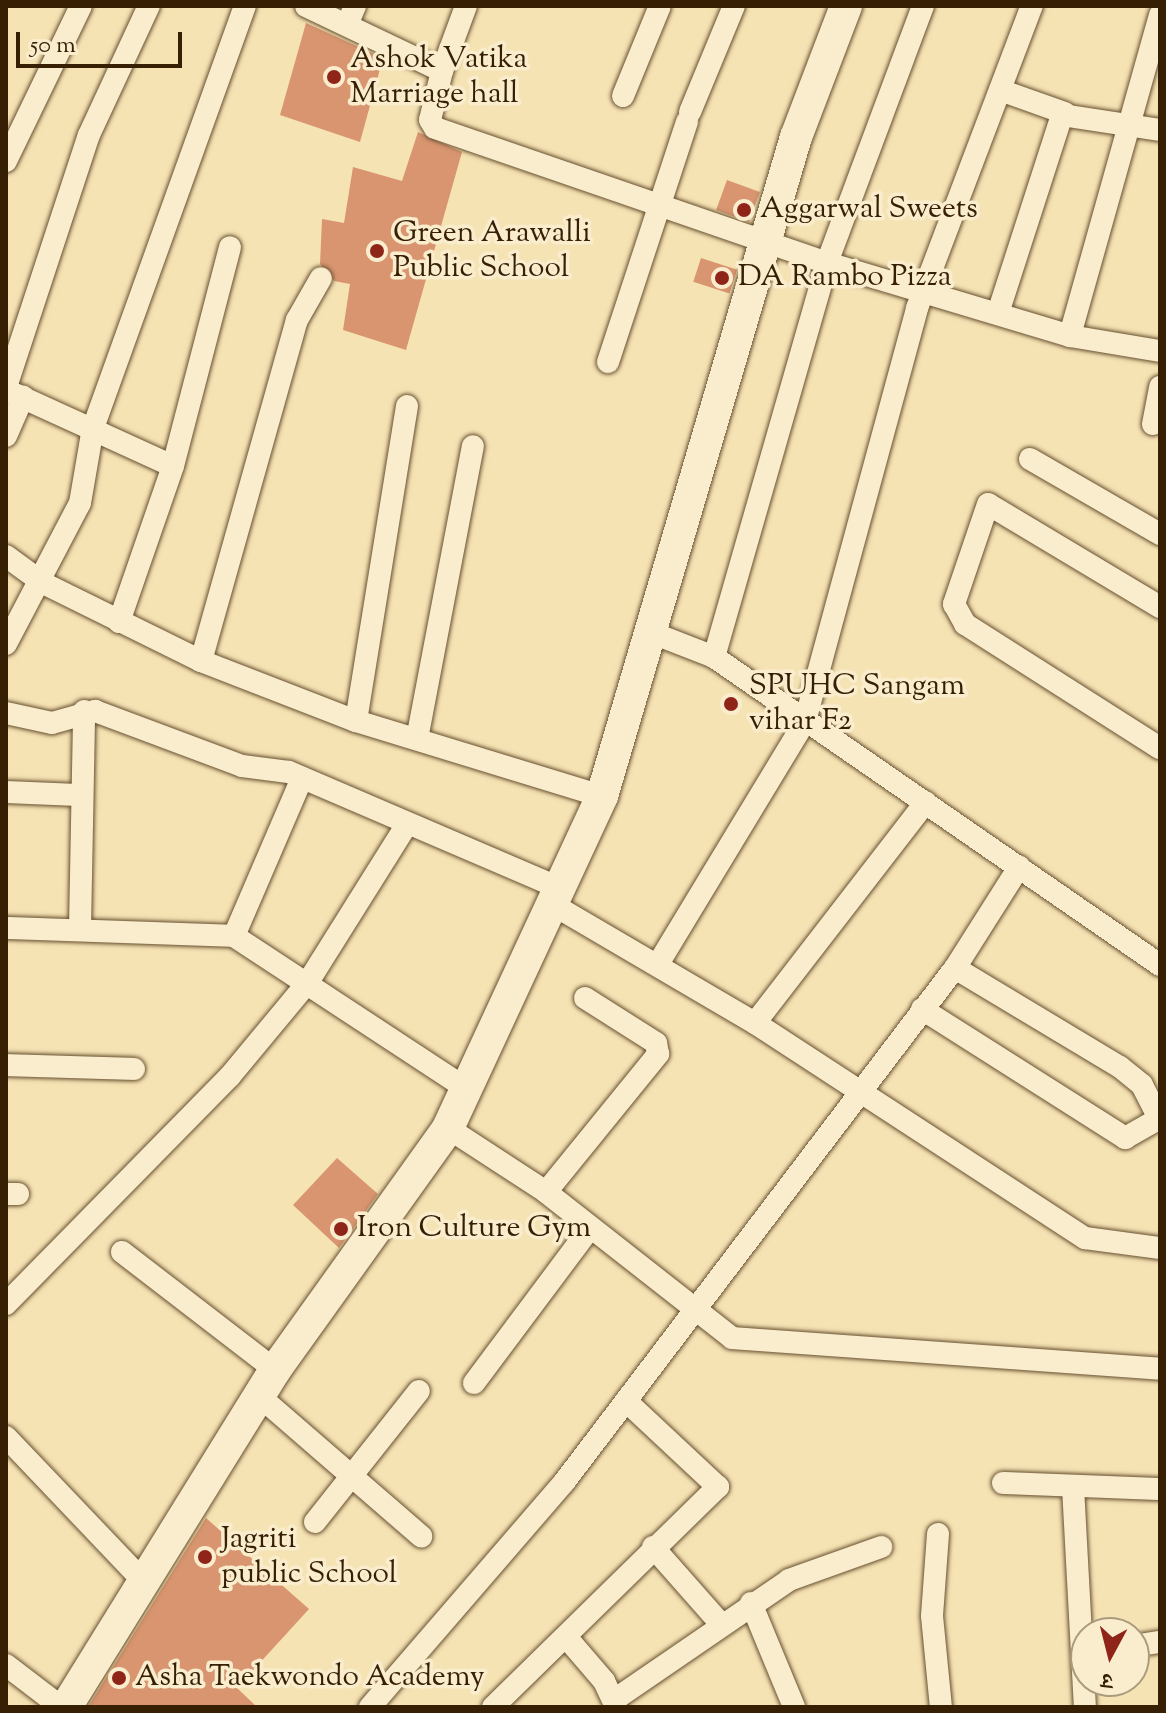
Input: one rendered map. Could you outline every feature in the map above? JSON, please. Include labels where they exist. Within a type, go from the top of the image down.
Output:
[{"type":"street","points":[[6,161],[81,6]]},
{"type":"street","points":[[6,436],[12,391],[89,135],[149,6]]},
{"type":"street","points":[[6,644],[43,583],[80,503],[93,428],[245,6]]},
{"type":"street","points":[[306,6],[351,15],[442,71]]},
{"type":"street","points":[[466,6],[442,71],[430,120],[435,128],[768,237],[827,263],[999,310],[1070,336],[1160,351]]},
{"type":"street","points":[[623,96],[660,6]]},
{"type":"street","points":[[608,362],[688,117],[734,6]]},
{"type":"street","points":[[6,1665],[64,1707],[266,1382],[448,1128],[602,796],[768,237],[846,6]]},
{"type":"street","points":[[714,657],[827,263],[923,6]]},
{"type":"street","points":[[658,964],[805,721],[923,290],[1032,6]]},
{"type":"street","points":[[1070,336],[1132,126],[1160,15]]},
{"type":"street","points":[[1000,90],[1065,113],[1160,130]]},
{"type":"street","points":[[999,310],[1065,113]]},
{"type":"street","points":[[119,622],[173,466],[230,247]]},
{"type":"street","points":[[201,661],[297,320],[321,278]]},
{"type":"street","points":[[1153,424],[1160,387]]},
{"type":"street","points":[[12,391],[173,466]]},
{"type":"street","points":[[356,721],[407,406]]},
{"type":"street","points":[[417,739],[473,446]]},
{"type":"street","points":[[1030,459],[1160,534]]},
{"type":"street","points":[[1160,607],[988,504],[954,604],[965,624],[1160,748]]},
{"type":"street","points":[[6,556],[43,583],[201,661],[356,721],[602,796]]},
{"type":"street","points":[[650,632],[714,657],[1160,965]]},
{"type":"street","points":[[80,928],[78,795],[84,711]]},
{"type":"street","points":[[6,713],[52,723],[84,711],[242,766],[302,778],[407,824],[556,896],[1085,1238],[1160,1248]]},
{"type":"street","points":[[234,936],[302,778]]},
{"type":"street","points":[[6,792],[78,795]]},
{"type":"street","points":[[755,1023],[926,802]]},
{"type":"street","points":[[6,1304],[230,1076],[308,982],[407,824]]},
{"type":"street","points":[[370,1707],[626,1401],[856,1092],[955,968],[1019,867]]},
{"type":"street","points":[[6,928],[80,928],[234,936],[465,1088]]},
{"type":"street","points":[[922,1009],[1125,1138],[1160,1118],[1142,1085],[1120,1067],[955,968]]},
{"type":"street","points":[[546,1192],[658,1054],[656,1043],[585,998]]},
{"type":"street","points":[[6,1065],[134,1069]]},
{"type":"street","points":[[448,1128],[546,1192],[693,1314],[742,1342],[1160,1369]]},
{"type":"street","points":[[474,1383],[590,1228]]},
{"type":"street","points":[[122,1252],[266,1382],[354,1477],[421,1536]]},
{"type":"street","points":[[315,1522],[354,1477],[419,1391]]},
{"type":"street","points":[[493,1707],[567,1638],[653,1547],[718,1487],[626,1401]]},
{"type":"street","points":[[6,1437],[141,1579]]},
{"type":"street","points":[[1003,1483],[1160,1489]]},
{"type":"street","points":[[1073,1487],[1082,1617]]},
{"type":"street","points":[[938,1534],[932,1616],[941,1707]]},
{"type":"street","points":[[653,1547],[721,1624]]},
{"type":"street","points":[[567,1638],[615,1704],[751,1603],[814,1569],[881,1547]]},
{"type":"street","points":[[751,1603],[794,1707]]},
{"type":"building","name":"Ashok Vatika Marriage hall","points":[[306,23],[383,58],[360,142],[280,115]]},
{"type":"building","name":"Green Arawalli Public School","points":[[418,132],[462,152],[406,350],[343,330],[350,284],[334,281],[320,264],[322,219],[344,223],[353,167],[402,181]]},
{"type":"building","points":[[727,180],[760,192],[749,222],[716,210]]},
{"type":"building","name":"DA Rambo Pizza","points":[[701,258],[737,270],[729,294],[693,282]]},
{"type":"building","name":"Iron Culture Gym","points":[[337,1158],[378,1194],[339,1248],[293,1205]]},
{"type":"building","name":"Jagriti public School","points":[[206,1518],[309,1609],[237,1688],[257,1707],[88,1707]]},
{"type":"place","name":"Ashok Vatika Marriage hall","points":[[334,77]]},
{"type":"place","name":"Aggarwal Sweets","points":[[744,210]]},
{"type":"place","name":"Green Arawalli Public School","points":[[377,251]]},
{"type":"place","name":"DA Rambo Pizza","points":[[722,278]]},
{"type":"place","name":"SPUHC Sangam vihar F2","points":[[731,704]]},
{"type":"place","name":"Iron Culture Gym","points":[[341,1229]]},
{"type":"place","name":"Jagriti public School","points":[[205,1557]]},
{"type":"place","name":"Asha Taekwondo Academy","points":[[119,1678]]}]
